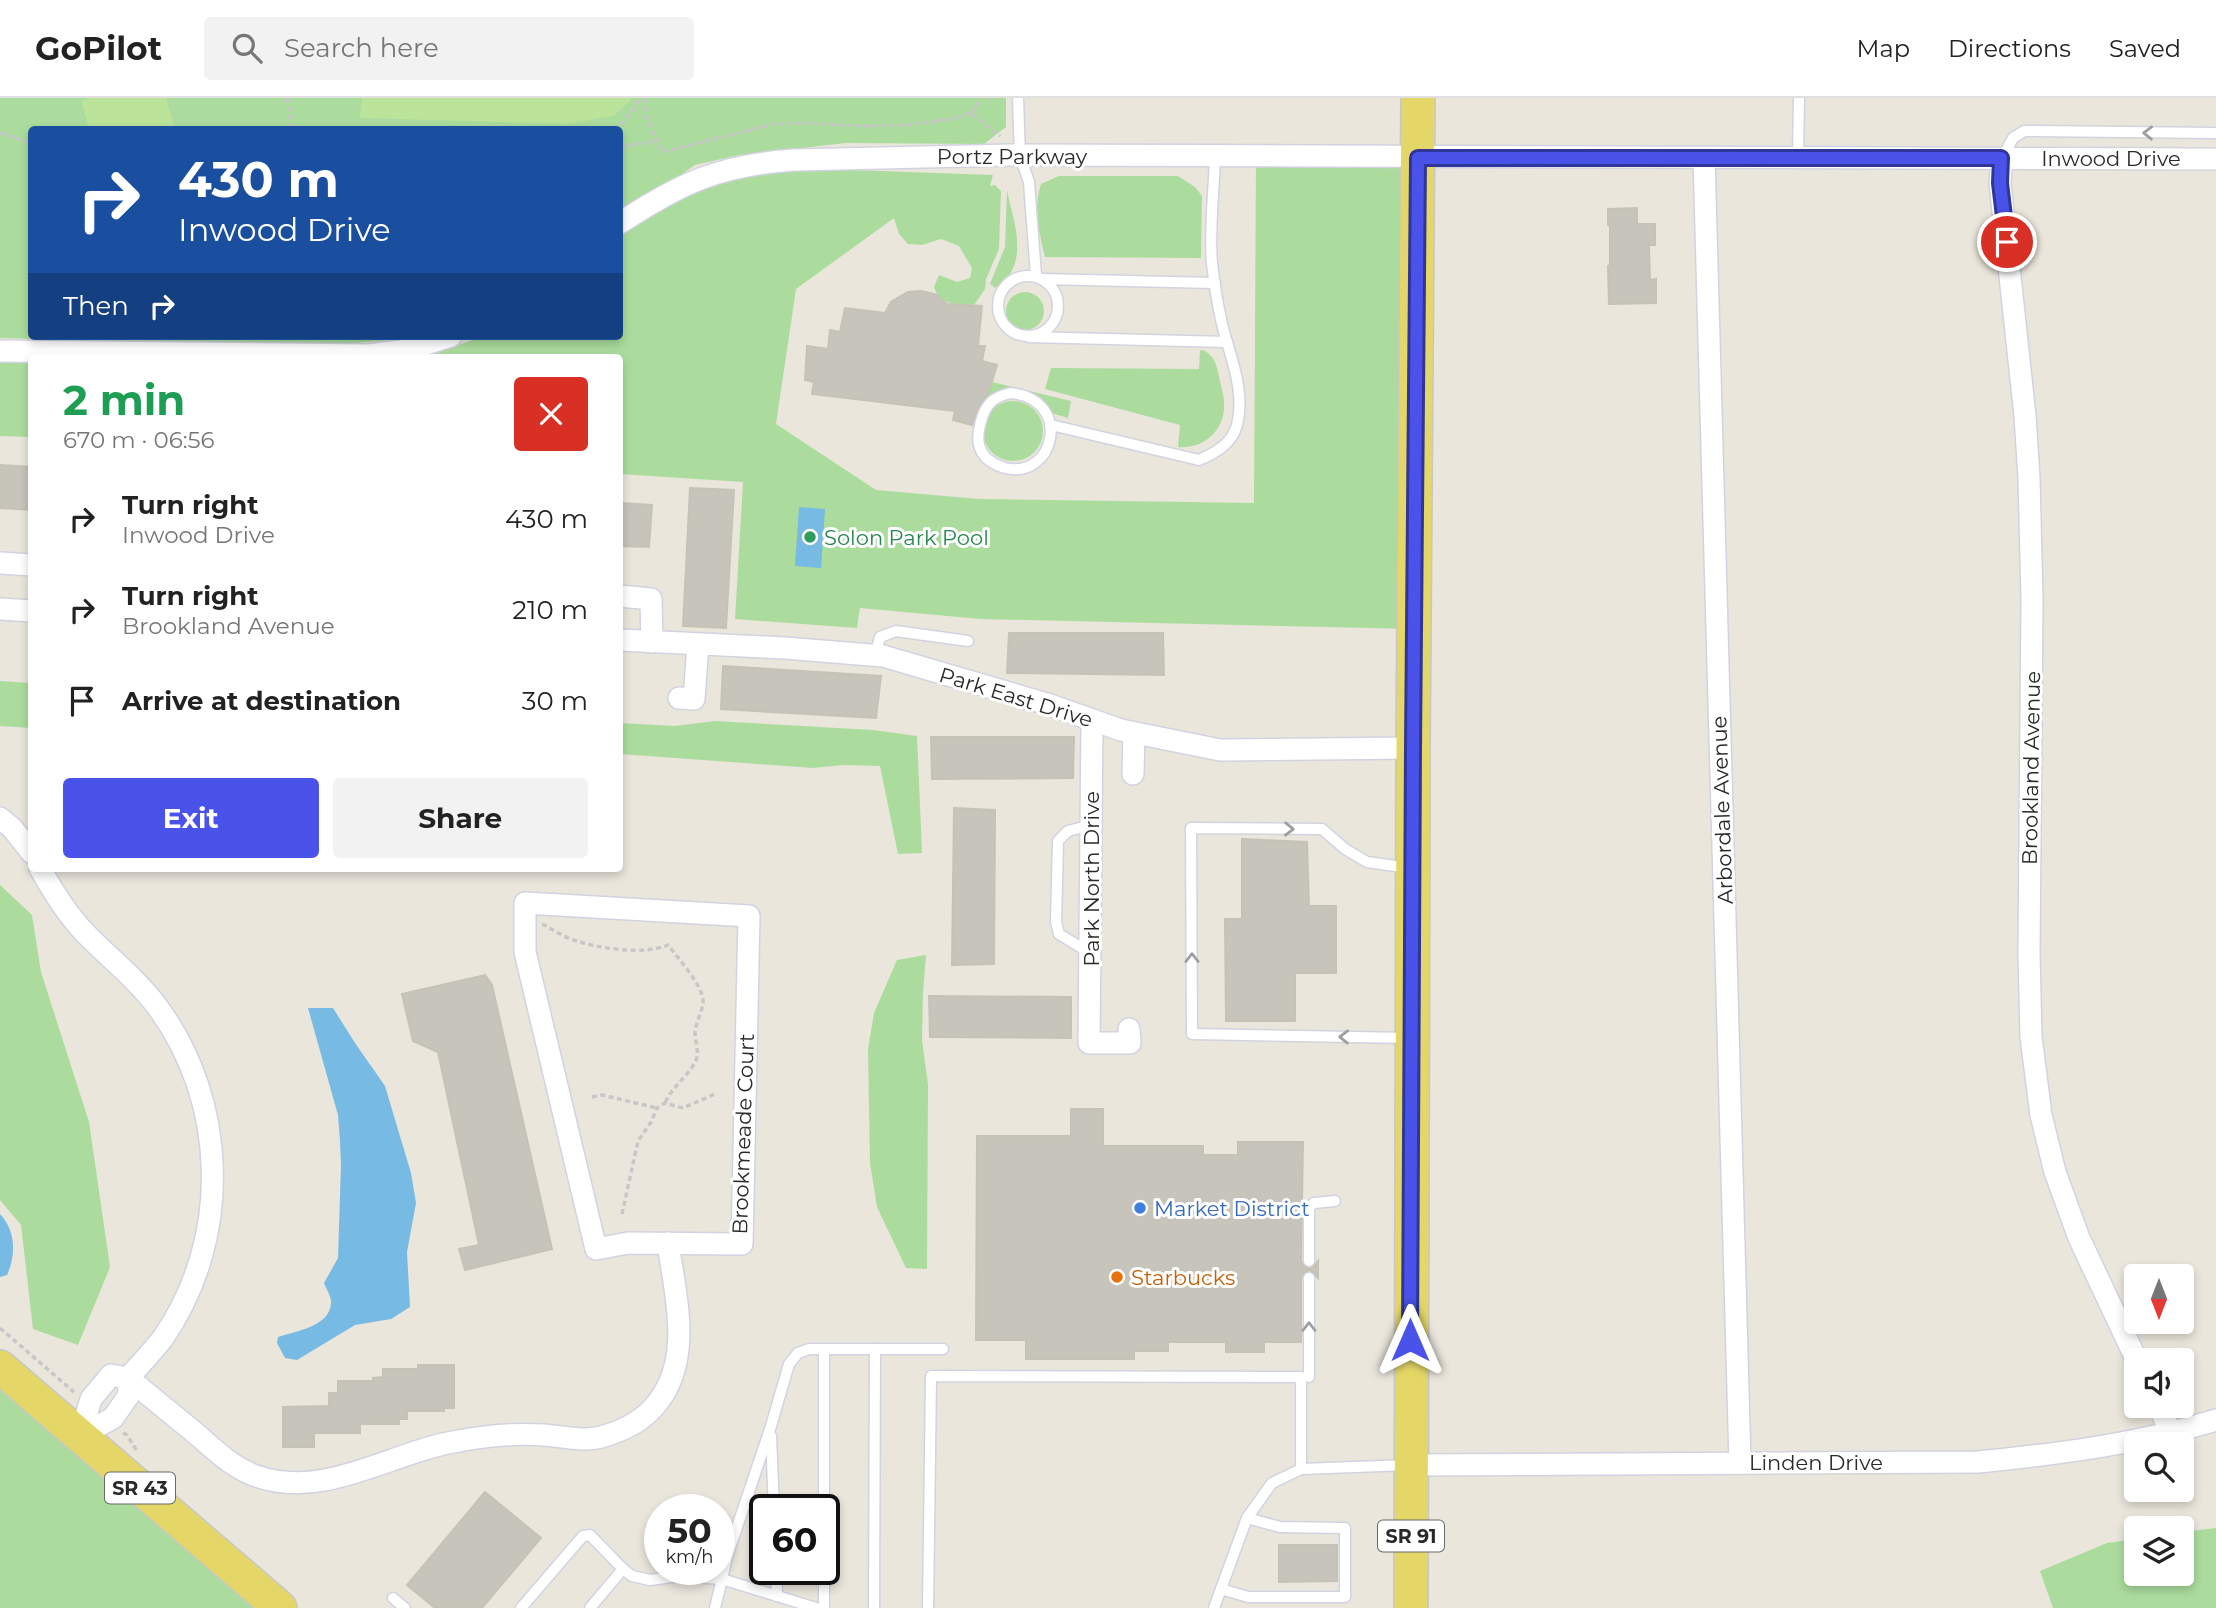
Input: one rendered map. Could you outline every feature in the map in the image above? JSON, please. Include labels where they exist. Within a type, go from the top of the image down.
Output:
[{"type":"main road","name":"SR 91","points":[[1412,1608],[1412,868],[1418,98]]},
{"type":"main road","name":"SR 43","points":[[0,1367],[280,1608]]},
{"type":"street","name":"Portz Parkway","points":[[623,221],[655,200],[694,180],[729,168],[766,162],[1020,156],[1418,158]]},
{"type":"street","name":"Arbordale Avenue","points":[[1704,157],[1740,1463]]},
{"type":"street","name":"Inwood Drive","points":[[1418,158],[2216,159]]},
{"type":"street","name":"Brookland Avenue","points":[[2001,158],[2000,183],[2029,478],[2032,600],[2029,953],[2031,1037],[2041,1115],[2054,1172],[2079,1238],[2131,1348]]},
{"type":"street","points":[[377,354],[407,350],[438,340]]},
{"type":"street","points":[[0,351],[166,345],[349,354]]},
{"type":"street","points":[[0,563],[28,565]]},
{"type":"street","points":[[623,596],[651,599],[652,642]]},
{"type":"street","points":[[0,609],[28,611]]},
{"type":"street","name":"Park East Drive","points":[[623,640],[883,656],[1134,733],[1220,750],[1413,747]]},
{"type":"street","points":[[679,698],[694,699],[698,644]]},
{"type":"street","name":"Park North Drive","points":[[1092,720],[1089,1044],[1130,1043],[1129,1028]]},
{"type":"street","points":[[1133,774],[1134,733]]},
{"type":"street","points":[[0,818],[28,848]]},
{"type":"street","points":[[42,872],[60,903],[84,932],[137,981],[175,1033],[190,1062],[209,1128],[213,1160],[211,1206],[197,1271],[183,1303],[163,1337],[128,1378]]},
{"type":"street","name":"Brookmeade Court","points":[[525,903],[749,916],[742,1244],[668,1243],[628,1242],[596,1249],[525,952],[525,903]]},
{"type":"street","points":[[80,1436],[91,1399],[111,1375],[128,1378],[234,1465],[256,1476],[278,1482],[324,1480],[457,1441],[526,1435],[592,1439],[624,1430],[649,1412],[664,1394],[678,1356],[679,1334],[668,1243]]},
{"type":"street","points":[[2164,1418],[2171,1432]]},
{"type":"street","name":"Linden Drive","points":[[2171,1432],[2216,1420]]},
{"type":"street","name":"Linden Drive","points":[[1411,1465],[1978,1462],[2124,1443]]},
{"type":"lane","points":[[1018,98],[1020,156],[1028,182],[1038,278]]},
{"type":"lane","points":[[1798,158],[1799,98]]},
{"type":"lane","points":[[2001,158],[2014,138],[2024,131],[2216,133]]},
{"type":"lane","points":[[1051,425],[1199,460],[1218,451],[1237,428],[1240,402],[1212,259],[1215,156]]},
{"type":"lane","points":[[1215,283],[1024,276],[1013,279],[1004,287],[998,297],[997,309],[1007,330],[1029,337],[1227,342]]},
{"type":"lane","points":[[1029,337],[1042,334],[1052,325],[1058,312],[1058,299],[1052,287],[1038,278]]},
{"type":"lane","points":[[1010,393],[1034,399],[1043,407],[1051,425],[1050,442],[1044,454],[1035,463],[1023,468],[998,466],[980,449],[984,413],[998,396],[1010,393]]},
{"type":"lane","points":[[875,656],[880,637],[896,632],[968,641]]},
{"type":"lane","points":[[1090,953],[1059,934],[1056,922],[1058,841],[1068,831],[1091,825]]},
{"type":"lane","points":[[1412,868],[1367,862],[1345,849],[1322,829],[1191,828],[1192,1034],[1412,1038]]},
{"type":"lane","points":[[1308,1261],[1310,1207],[1314,1203],[1335,1202]]},
{"type":"lane","points":[[1309,1278],[1309,1377]]},
{"type":"lane","points":[[735,1533],[789,1364],[798,1353],[809,1349],[943,1349]]},
{"type":"lane","points":[[824,1349],[824,1494]]},
{"type":"lane","points":[[874,1608],[875,1349]]},
{"type":"lane","points":[[928,1608],[931,1376],[1301,1377],[1301,1469]]},
{"type":"lane","points":[[771,1426],[773,1494]]},
{"type":"lane","points":[[1214,1608],[1247,1518],[1272,1483],[1301,1469],[1411,1465]]},
{"type":"lane","points":[[1221,1589],[1248,1597],[1345,1597],[1345,1528],[1280,1527],[1247,1518]]},
{"type":"lane","points":[[521,1608],[583,1536],[590,1535],[623,1569],[632,1576],[644,1579]]},
{"type":"lane","points":[[590,1608],[623,1569]]},
{"type":"lane","points":[[735,1583],[816,1608]]},
{"type":"lane","points":[[715,1608],[721,1585]]},
{"type":"lane","points":[[777,1585],[777,1596]]},
{"type":"lane","points":[[824,1585],[824,1608]]},
{"type":"lane","points":[[393,1598],[405,1608]]},
{"type":"path","points":[[287,98],[291,126]]},
{"type":"path","points":[[617,126],[624,122],[643,98]]},
{"type":"path","points":[[643,98],[645,114],[662,152],[786,123],[908,125],[957,118],[971,113],[981,98]]},
{"type":"path","points":[[971,113],[1000,136]]},
{"type":"path","points":[[0,133],[28,142]]},
{"type":"path","points":[[623,147],[657,141]]},
{"type":"path","points":[[542,924],[575,941],[605,948],[659,949],[668,945],[690,975],[703,999],[695,1028],[698,1053],[695,1063],[670,1091],[666,1103],[657,1108],[638,1141],[622,1214]]},
{"type":"path","points":[[666,1103],[683,1108],[715,1094]]},
{"type":"path","points":[[592,1097],[602,1095],[657,1108]]},
{"type":"path","points":[[0,1328],[65,1384]]},
{"type":"green space","points":[[0,98],[1006,98],[1006,127],[984,144],[846,143],[739,155],[695,165],[623,216],[623,126],[28,126],[28,339],[0,338]]},
{"type":"green space","points":[[92,98],[166,98],[174,126],[88,126],[81,101]]},
{"type":"green space","points":[[362,98],[630,98],[630,101],[613,116],[568,124],[360,118]]},
{"type":"green space","points":[[1256,157],[1418,158],[1414,629],[980,619],[860,608],[857,628],[735,619],[743,482],[623,474],[623,354],[434,354],[472,340],[623,340],[623,234],[659,210],[697,192],[739,178],[794,168],[993,175],[990,186],[995,185],[1001,191],[999,249],[986,279],[985,289],[974,305],[945,301],[934,287],[939,275],[957,282],[970,278],[972,268],[959,246],[941,239],[922,245],[908,244],[899,234],[894,218],[796,289],[776,424],[876,490],[979,499],[1254,503]]},
{"type":"green space","points":[[1059,176],[1178,176],[1195,187],[1202,196],[1201,258],[1045,257],[1037,203],[1041,184]]},
{"type":"green space","points":[[1007,190],[1016,232],[1017,253],[1010,274],[995,288],[990,284],[1005,247]]},
{"type":"green space","points":[[1025,292],[1038,298],[1044,311],[1038,324],[1025,330],[1012,324],[1006,311],[1012,298]]},
{"type":"green space","points":[[80,340],[391,340],[318,346]]},
{"type":"green space","points":[[1202,350],[1215,362],[1224,409],[1215,432],[1203,442],[1187,447],[1178,447],[1180,425],[1045,389],[1051,368],[1199,369]]},
{"type":"green space","points":[[0,362],[28,363],[28,437],[0,436]]},
{"type":"green space","points":[[992,382],[1071,401],[1068,418],[1051,413],[1029,393],[986,402]]},
{"type":"green space","points":[[1013,401],[1030,406],[1038,414],[1043,431],[1038,448],[1030,456],[1013,461],[996,456],[988,448],[983,431],[988,414],[996,406]]},
{"type":"green space","points":[[0,681],[28,683],[28,728],[0,726]]},
{"type":"green space","points":[[715,721],[873,730],[917,736],[922,853],[898,854],[880,766],[813,768],[623,754],[623,723],[675,726]]},
{"type":"green space","points":[[0,885],[32,915],[41,972],[89,1122],[110,1267],[78,1345],[33,1329],[21,1225],[0,1200]]},
{"type":"green space","points":[[926,955],[922,1040],[928,1085],[927,1269],[906,1268],[877,1207],[870,1163],[868,1049],[874,1013],[897,960]]},
{"type":"green space","points":[[0,1367],[280,1608],[0,1608]]},
{"type":"green space","points":[[2216,1528],[2216,1608],[2053,1608],[2040,1571],[2107,1543],[2124,1541],[2124,1586],[2194,1586],[2194,1531]]},
{"type":"water","name":"Solon Park Pool","points":[[799,507],[825,509],[821,568],[795,566]]},
{"type":"water","points":[[308,1008],[333,1008],[385,1086],[411,1173],[416,1203],[407,1252],[410,1307],[391,1319],[355,1325],[297,1360],[285,1358],[277,1343],[278,1337],[320,1322],[330,1309],[331,1300],[324,1283],[338,1258],[341,1165],[338,1115]]},
{"type":"water","points":[[0,1214],[12,1235],[13,1251],[7,1275],[0,1277]]},
{"type":"building","points":[[1637,208],[1637,224],[1655,224],[1655,245],[1649,245],[1650,280],[1656,279],[1656,303],[1609,304],[1608,209]]},
{"type":"building","points":[[921,291],[937,295],[947,304],[982,306],[978,346],[985,346],[982,361],[997,365],[988,394],[978,408],[972,425],[953,420],[955,411],[812,394],[814,382],[805,380],[807,346],[828,349],[830,330],[840,332],[845,308],[885,313],[891,302],[899,297],[908,292]]},
{"type":"building","points":[[0,465],[28,467],[28,510],[0,508]]},
{"type":"building","points":[[690,488],[734,490],[726,628],[683,626]]},
{"type":"building","points":[[623,503],[652,505],[649,547],[623,546]]},
{"type":"building","points":[[1009,633],[1163,633],[1164,675],[1007,673]]},
{"type":"building","points":[[723,666],[881,676],[876,718],[721,709]]},
{"type":"building","points":[[931,737],[1074,737],[1073,778],[932,779]]},
{"type":"building","points":[[954,808],[995,810],[994,964],[952,965]]},
{"type":"building","points":[[1242,839],[1307,842],[1309,906],[1336,906],[1336,973],[1295,973],[1295,1021],[1226,1021],[1225,919],[1242,919]]},
{"type":"building","points":[[485,975],[492,985],[552,1249],[465,1270],[459,1249],[479,1245],[438,1052],[413,1041],[402,994]]},
{"type":"building","points":[[929,996],[1071,997],[1071,1038],[930,1037]]},
{"type":"building","name":"Market District","points":[[1071,1109],[1103,1109],[1103,1146],[1203,1146],[1203,1155],[1238,1155],[1238,1142],[1303,1142],[1301,1261],[1310,1269],[1318,1261],[1318,1278],[1310,1270],[1301,1277],[1301,1342],[1264,1342],[1264,1352],[1226,1352],[1226,1342],[1168,1342],[1168,1351],[1134,1351],[1134,1359],[1026,1359],[1026,1340],[976,1340],[977,1136],[1071,1136]]},
{"type":"building","points":[[418,1365],[454,1365],[454,1408],[444,1408],[444,1411],[407,1411],[407,1419],[399,1419],[399,1424],[360,1424],[360,1433],[314,1433],[314,1447],[283,1447],[283,1407],[329,1406],[329,1393],[338,1393],[338,1381],[373,1381],[373,1378],[383,1377],[383,1369],[418,1369]]},
{"type":"building","points":[[485,1492],[541,1538],[482,1608],[435,1608],[407,1585]]},
{"type":"building","points":[[1279,1545],[1337,1545],[1337,1581],[1279,1582]]},
{"type":"place","name":"Solon Park Pool","points":[[810,537]]},
{"type":"place","name":"Market District","points":[[1140,1208]]},
{"type":"place","name":"Starbucks","points":[[1117,1277]]},
{"type":"route","points":[[1410,1340],[1418,158],[2001,158],[2000,183],[2007,242]]}]
